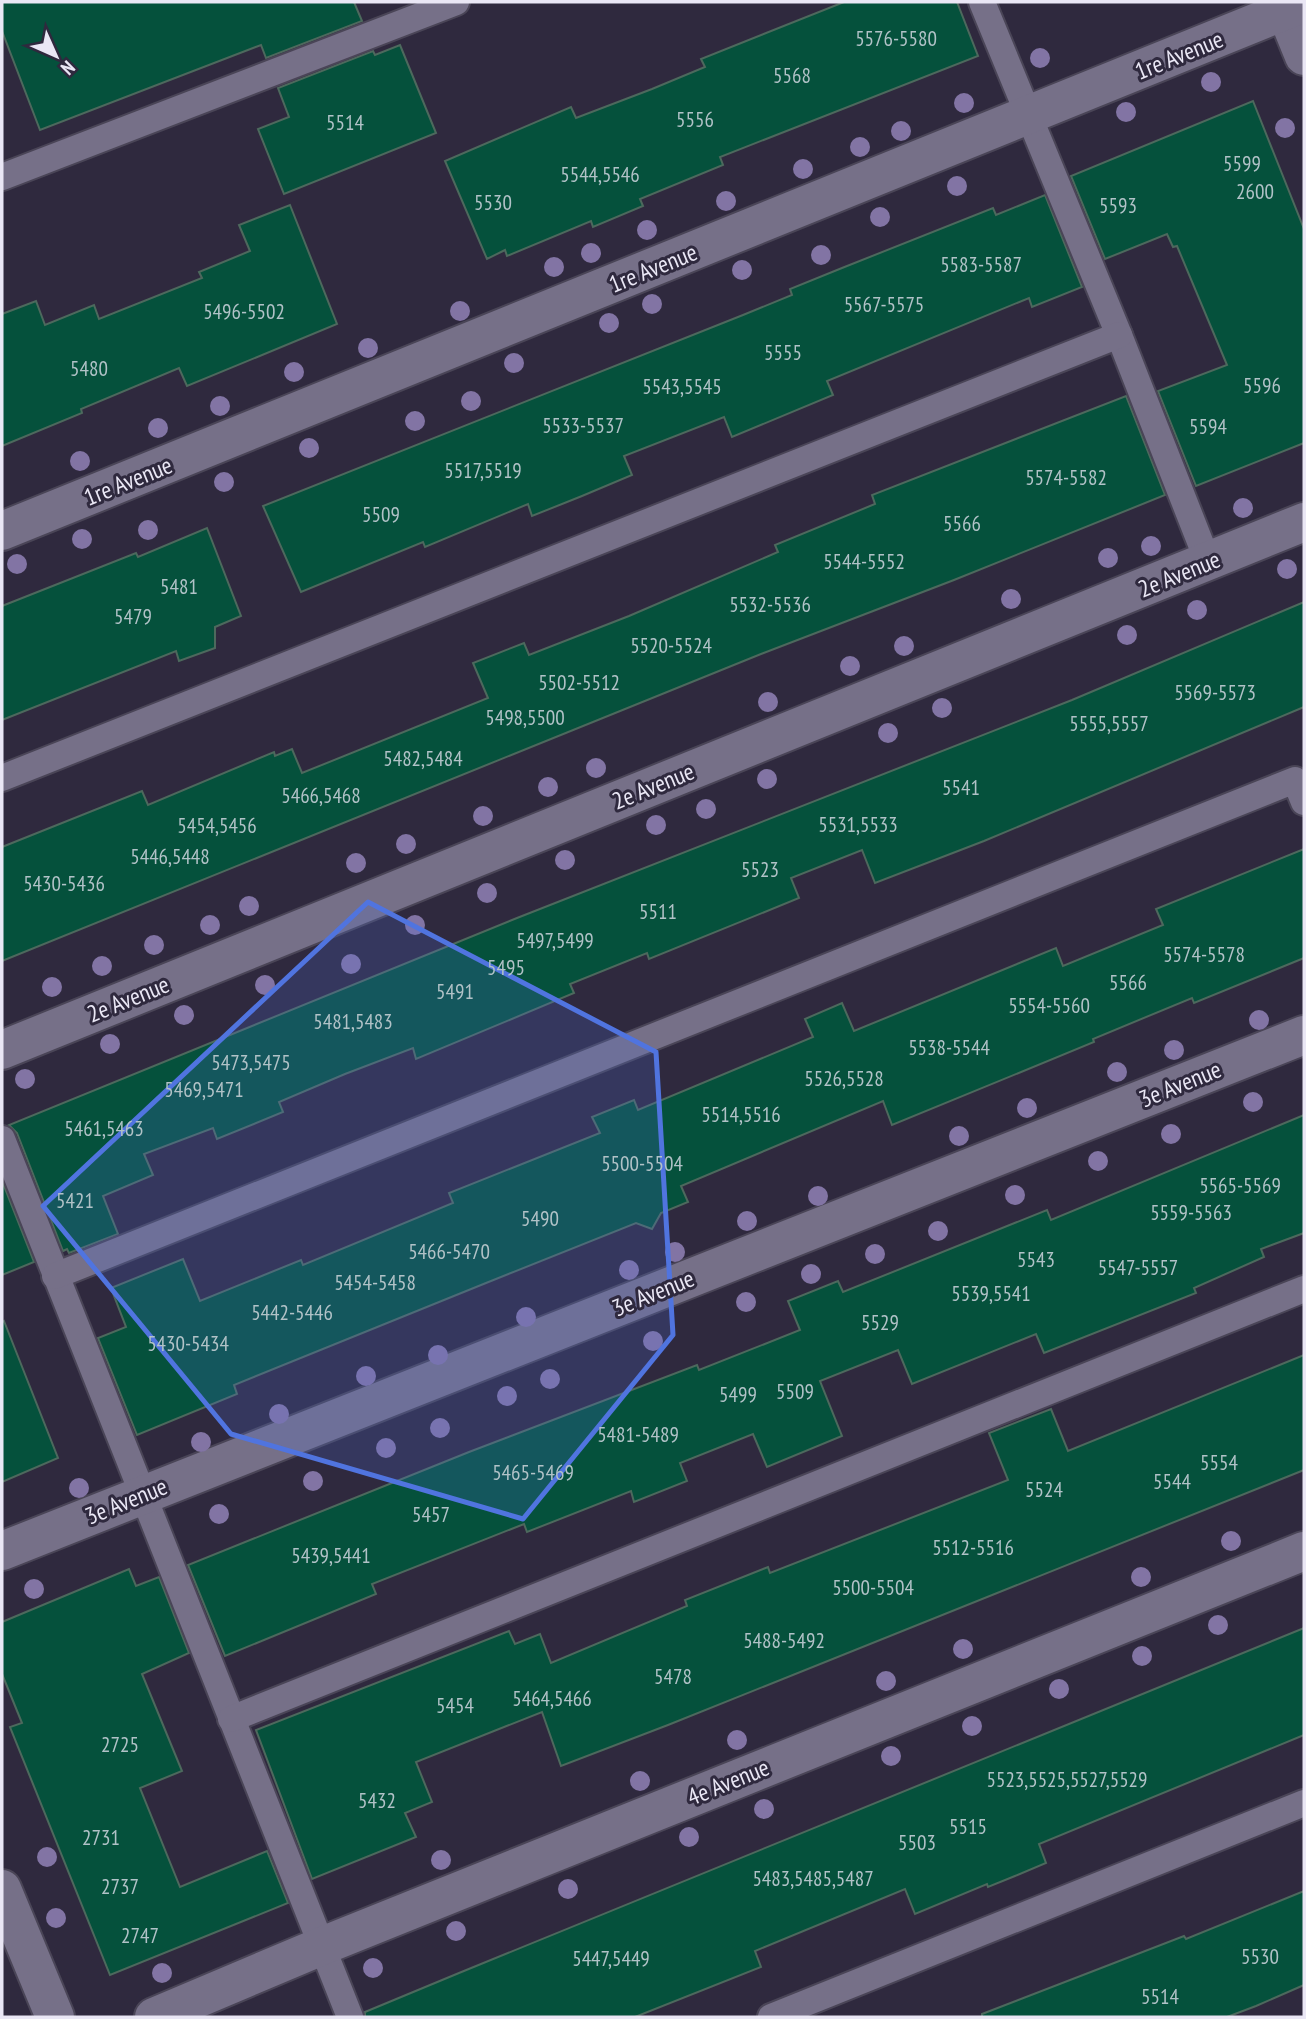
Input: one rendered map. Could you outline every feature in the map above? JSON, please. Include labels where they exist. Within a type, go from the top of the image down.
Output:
[{"type":"street","name":"1re Avenue","points":[[2,531],[1029,116],[1291,5]]},
{"type":"street","points":[[1291,5],[1304,56]]},
{"type":"street","name":"2e Avenue","points":[[2,1050],[1304,522]]},
{"type":"street","name":"3e Avenue","points":[[2,1551],[1304,1035]]},
{"type":"street","name":"4e Avenue","points":[[154,2017],[322,1946],[1304,1551]]},
{"type":"street","points":[[2,1889],[55,2017]]},
{"type":"lane","points":[[2,177],[456,2]]},
{"type":"lane","points":[[982,2],[1119,335],[1208,562]]},
{"type":"lane","points":[[2,778],[1119,335]]},
{"type":"lane","points":[[55,1276],[1295,780],[1304,802]]},
{"type":"lane","points":[[2,1139],[351,2017]]},
{"type":"lane","points":[[232,1718],[1304,1289]]},
{"type":"lane","points":[[771,2017],[1304,1803]]},
{"type":"highlighted area","points":[[368,902],[656,1052],[673,1335],[523,1519],[231,1434],[43,1206]]},
{"type":"building","points":[[2,2],[354,2],[362,21],[266,58],[261,45],[40,130],[2,31]]},
{"type":"building","points":[[844,2],[957,2],[978,56],[720,157],[723,165],[640,199],[643,206],[593,227],[591,221],[507,256],[505,250],[487,259],[445,161],[571,107],[576,118],[652,89],[705,67],[701,59]]},
{"type":"building","points":[[400,45],[436,133],[284,194],[258,129],[289,117],[278,88],[373,51],[375,55]]},
{"type":"building","points":[[1253,101],[1304,229],[1304,443],[1196,486],[1158,391],[1227,365],[1177,246],[1173,247],[1167,234],[1105,259],[1071,176]]},
{"type":"building","points":[[1045,195],[1082,287],[1032,307],[1029,298],[827,381],[833,395],[732,437],[724,417],[624,456],[632,475],[532,516],[528,504],[425,547],[423,542],[301,592],[263,506],[792,295],[790,289],[842,268],[993,208],[996,215]]},
{"type":"building","points":[[290,205],[337,324],[187,386],[179,368],[2,446],[2,314],[36,301],[45,325],[94,305],[99,319],[202,278],[199,272],[250,251],[239,225]]},
{"type":"building","points":[[1126,396],[1165,495],[761,654],[2,961],[2,847],[142,791],[148,805],[274,752],[275,756],[292,749],[302,773],[488,698],[473,663],[524,643],[529,655],[629,616],[778,552],[775,545],[875,504],[872,495]]},
{"type":"building","points":[[207,528],[241,616],[215,627],[215,648],[179,661],[176,651],[2,720],[2,606],[136,553],[138,557]]},
{"type":"building","points":[[1304,602],[1304,707],[984,841],[875,883],[862,850],[791,878],[799,898],[649,959],[647,953],[570,984],[574,993],[416,1059],[413,1048],[345,1074],[279,1102],[283,1112],[217,1139],[213,1128],[144,1154],[153,1175],[103,1196],[118,1234],[69,1253],[67,1249],[63,1251],[17,1133],[9,1125],[517,918],[1072,700]]},
{"type":"building","points":[[1304,849],[1304,958],[1194,1003],[1192,998],[1093,1039],[1094,1042],[892,1125],[883,1101],[681,1186],[688,1202],[661,1213],[652,1229],[636,1223],[486,1283],[234,1385],[237,1394],[137,1435],[98,1338],[126,1327],[111,1288],[183,1259],[200,1301],[301,1260],[303,1265],[453,1203],[449,1193],[600,1133],[592,1117],[634,1100],[638,1110],[813,1037],[805,1019],[842,1003],[854,1031],[1056,948],[1063,966],[1163,925],[1156,909]]},
{"type":"building","points":[[1304,1115],[1304,1233],[1261,1249],[1264,1257],[1194,1288],[1196,1293],[1044,1353],[1036,1334],[912,1384],[898,1350],[820,1381],[842,1436],[767,1467],[753,1434],[680,1463],[687,1481],[634,1502],[631,1491],[527,1532],[524,1524],[372,1584],[376,1594],[225,1656],[188,1565],[469,1452],[697,1365],[699,1370],[800,1330],[788,1301],[838,1281],[843,1292],[1047,1210],[1051,1220]]},
{"type":"building","points":[[2,1181],[34,1262],[2,1275]]},
{"type":"building","points":[[4,1321],[58,1458],[2,1482],[2,1322]]},
{"type":"building","points":[[1304,1355],[1304,1470],[561,1766],[542,1712],[416,1762],[432,1802],[405,1813],[416,1837],[312,1879],[256,1730],[509,1631],[515,1644],[540,1634],[551,1663],[687,1606],[685,1600],[768,1567],[770,1573],[1008,1480],[989,1433],[1051,1409],[1068,1451]]},
{"type":"building","points":[[129,1569],[136,1586],[159,1577],[189,1653],[142,1674],[182,1771],[140,1788],[180,1887],[267,1851],[288,1903],[110,1975],[10,1727],[22,1723],[2,1674],[2,1622]]},
{"type":"building","points":[[1304,1628],[1304,1735],[1039,1844],[1046,1863],[1015,1876],[988,1887],[987,1884],[915,1914],[905,1889],[755,1951],[761,1967],[635,2017],[365,2017],[365,2012],[459,1973]]},
{"type":"building","points":[[1304,1891],[1304,1985],[1256,2006],[1227,2017],[982,2017],[982,2014],[1184,1936],[1186,1939]]}]
